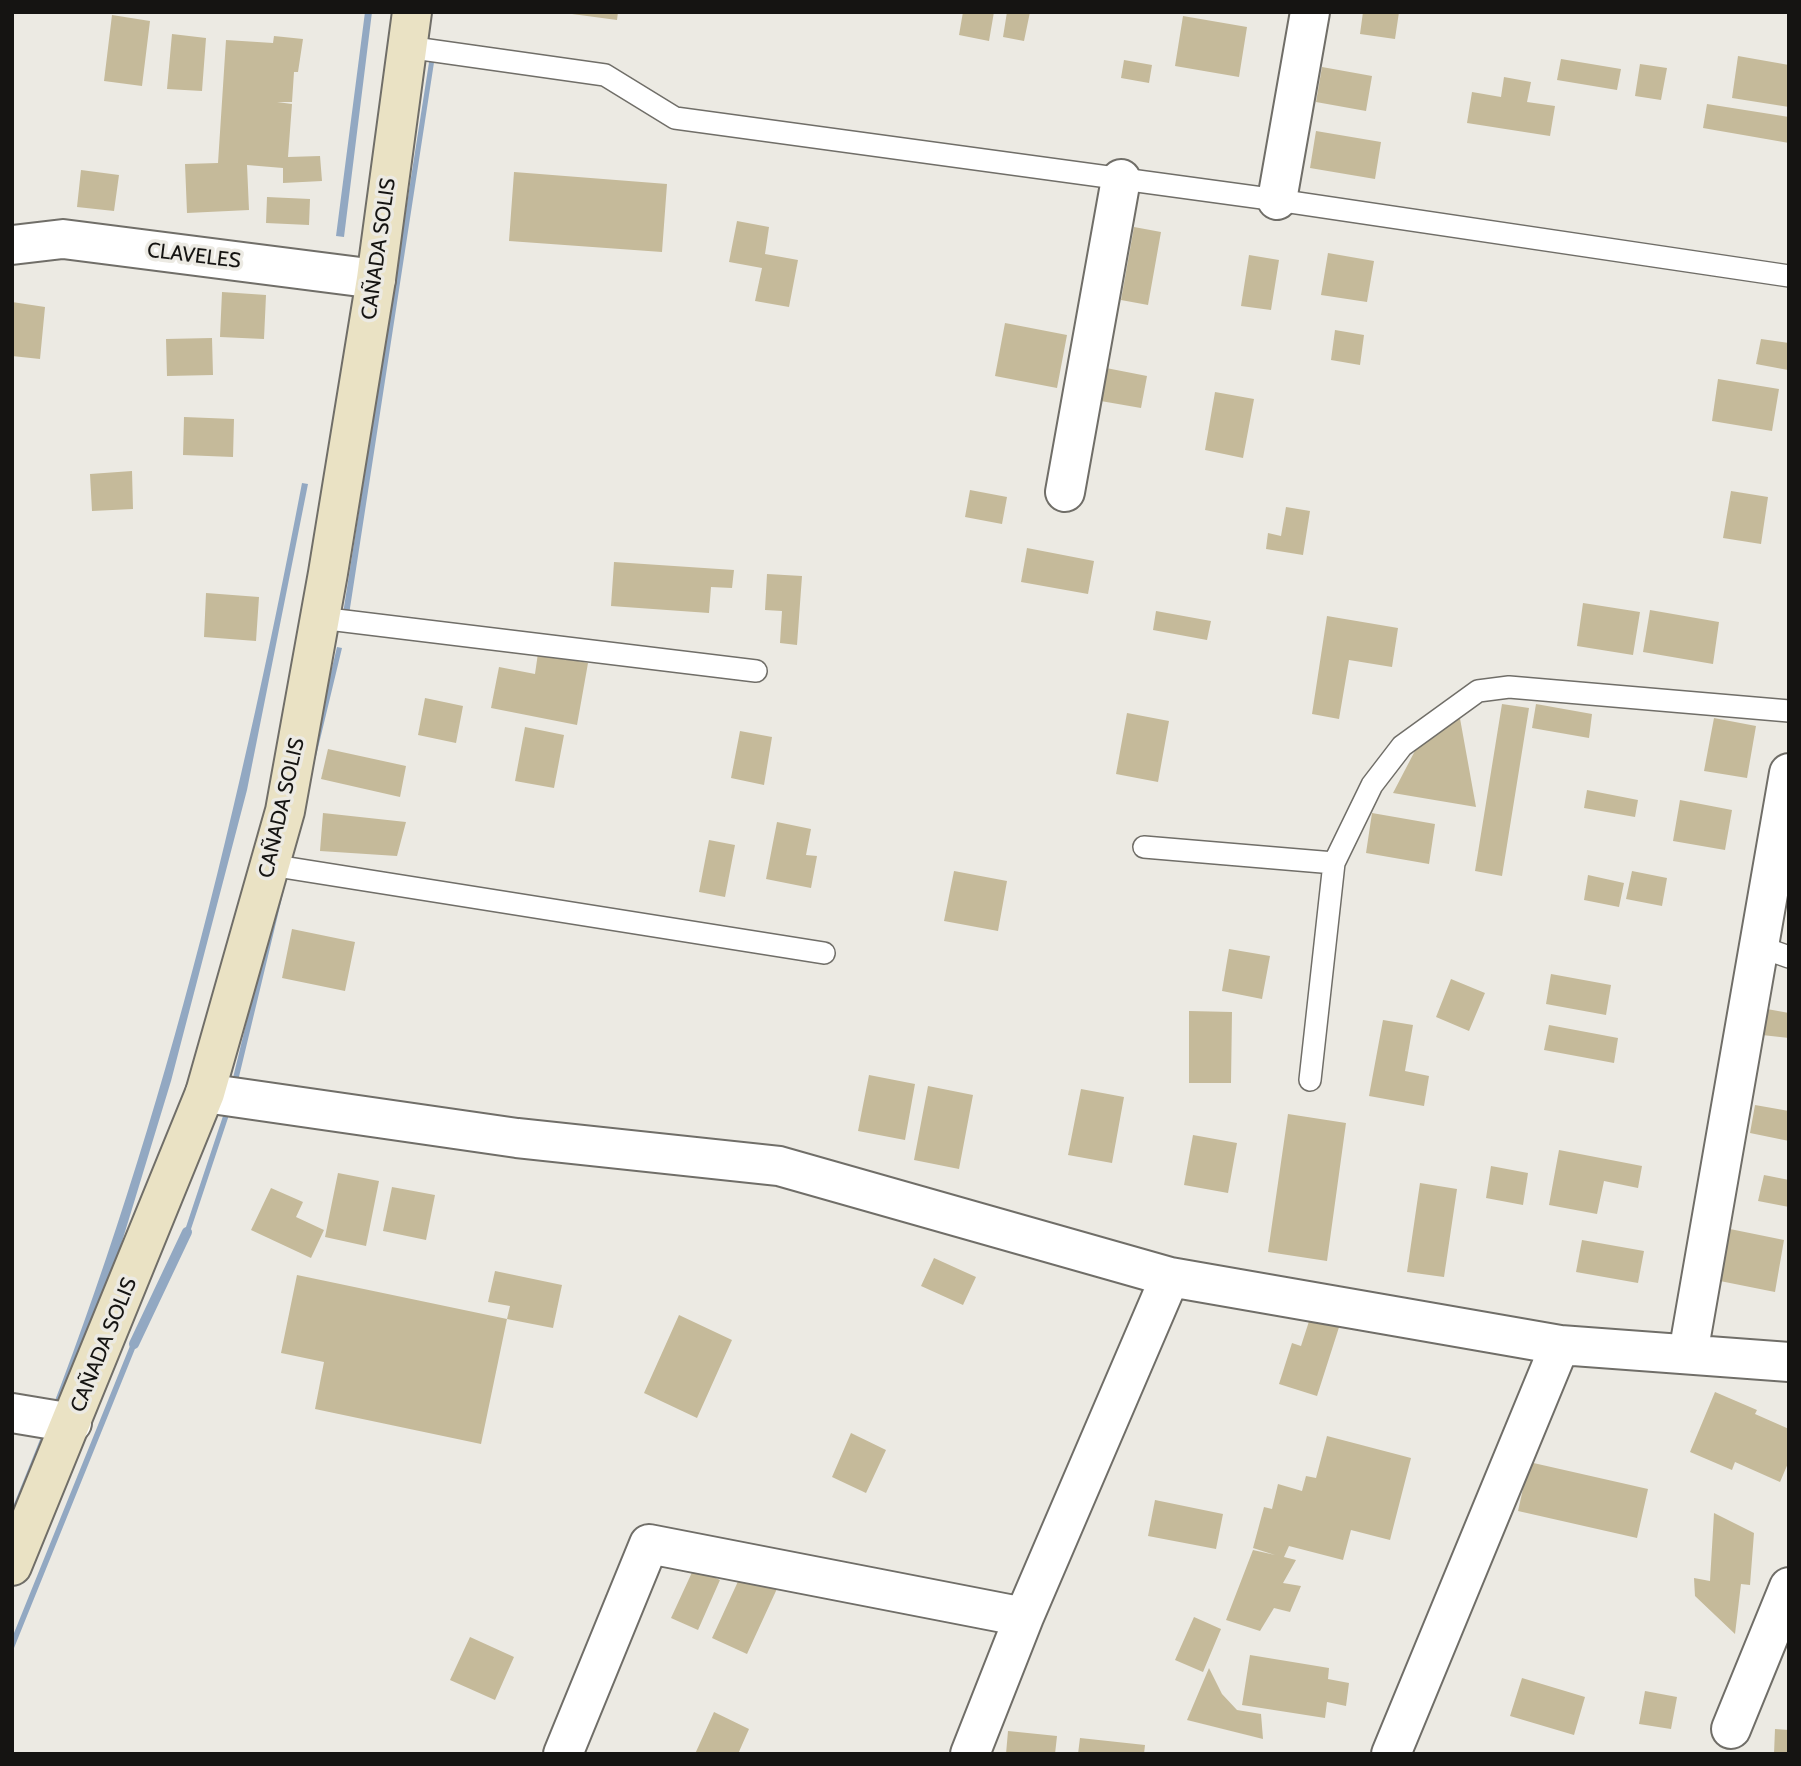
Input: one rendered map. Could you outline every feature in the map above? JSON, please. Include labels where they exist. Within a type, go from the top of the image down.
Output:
[{"type":"street","points":[[1277,200],[1310,12]]},
{"type":"street","name":"CAÑADA SOLIS","points":[[12,1566],[205,1093],[285,811],[376,279],[410,30]]},
{"type":"street","points":[[1065,492],[1121,179]]},
{"type":"street","name":"CLAVELES","points":[[12,245],[63,239],[376,279]]},
{"type":"street","points":[[1688,1354],[1774,952],[1789,773]]},
{"type":"street","points":[[205,1093],[517,1138],[779,1166],[1170,1277],[1560,1345],[1789,1362]]},
{"type":"street","points":[[970,1754],[1024,1617],[1170,1277]]},
{"type":"street","points":[[1391,1754],[1560,1345]]},
{"type":"street","points":[[12,1413],[72,1423]]},
{"type":"street","points":[[563,1754],[649,1544],[1024,1617]]},
{"type":"street","points":[[1731,1729],[1789,1587]]},
{"type":"lane","points":[[410,30],[605,75],[675,118],[1277,200],[1789,276]]},
{"type":"lane","points":[[320,618],[756,671]]},
{"type":"lane","points":[[1310,1080],[1334,863],[1372,785],[1402,746],[1478,691],[1509,687],[1789,711]]},
{"type":"lane","points":[[1144,847],[1334,863]]},
{"type":"lane","points":[[270,865],[824,953]]},
{"type":"water","points":[[365,12],[372,12],[344,237],[336,236]]},
{"type":"water","points":[[430,56],[435,56],[348,621],[342,620]]},
{"type":"water","points":[[302,483],[308,484],[247,790],[171,1081],[121,1245],[12,1519],[12,1509],[61,1385],[106,1259],[147,1132],[184,1003],[248,745]]},
{"type":"water","points":[[337,647],[342,648],[237,1085],[232,1082]]},
{"type":"water","points":[[224,1113],[229,1115],[186,1244],[181,1242]]},
{"type":"water","points":[[136,1331],[141,1334],[12,1653],[12,1638]]},
{"type":"building","points":[[557,12],[618,12],[617,20]]},
{"type":"building","points":[[963,12],[994,12],[989,41],[959,35]]},
{"type":"building","points":[[1007,12],[1030,12],[1024,41],[1003,37]]},
{"type":"building","points":[[1363,12],[1399,12],[1395,39],[1360,34]]},
{"type":"building","points":[[112,15],[150,21],[142,86],[104,81]]},
{"type":"building","points":[[1183,16],[1247,27],[1239,77],[1175,66]]},
{"type":"building","points":[[172,34],[206,38],[202,91],[167,89]]},
{"type":"building","points":[[274,36],[303,39],[298,72],[294,72],[292,102],[277,102],[292,104],[288,157],[320,156],[322,181],[283,183],[283,168],[247,165],[249,210],[187,213],[185,164],[218,163],[226,40],[273,43]]},
{"type":"building","points":[[1738,56],[1789,65],[1789,107],[1732,98]]},
{"type":"building","points":[[1561,59],[1621,69],[1617,90],[1557,80]]},
{"type":"building","points":[[1124,60],[1152,65],[1149,83],[1121,78]]},
{"type":"building","points":[[1640,64],[1667,68],[1661,100],[1635,96]]},
{"type":"building","points":[[1322,67],[1372,76],[1366,111],[1316,102]]},
{"type":"building","points":[[1504,77],[1531,82],[1527,102],[1555,106],[1550,136],[1467,123],[1472,92],[1501,97]]},
{"type":"building","points":[[1707,104],[1789,117],[1789,143],[1703,128]]},
{"type":"building","points":[[1316,131],[1381,142],[1375,179],[1310,168]]},
{"type":"building","points":[[81,170],[119,175],[114,211],[77,207]]},
{"type":"building","points":[[514,172],[667,184],[662,252],[509,241]]},
{"type":"building","points":[[267,197],[310,199],[309,225],[266,223]]},
{"type":"building","points":[[737,221],[769,227],[765,254],[798,260],[789,307],[755,301],[762,268],[729,262]]},
{"type":"building","points":[[1134,227],[1161,232],[1148,305],[1121,300]]},
{"type":"building","points":[[1328,253],[1374,261],[1367,302],[1321,295]]},
{"type":"building","points":[[1249,255],[1279,260],[1271,310],[1241,306]]},
{"type":"building","points":[[222,292],[266,295],[264,339],[220,337]]},
{"type":"building","points":[[12,302],[45,307],[40,359],[12,356]]},
{"type":"building","points":[[1005,323],[1067,335],[1057,388],[995,376]]},
{"type":"building","points":[[1335,330],[1364,335],[1360,365],[1331,360]]},
{"type":"building","points":[[212,338],[213,375],[167,376],[166,339]]},
{"type":"building","points":[[1761,339],[1789,343],[1788,370],[1756,364]]},
{"type":"building","points":[[1101,367],[1147,376],[1141,408],[1095,400]]},
{"type":"building","points":[[1718,379],[1779,389],[1772,431],[1712,421]]},
{"type":"building","points":[[1215,392],[1254,399],[1243,458],[1205,450]]},
{"type":"building","points":[[184,417],[234,419],[233,457],[183,455]]},
{"type":"building","points":[[132,471],[133,509],[92,511],[90,474]]},
{"type":"building","points":[[970,490],[1007,497],[1002,524],[965,517]]},
{"type":"building","points":[[1731,491],[1768,497],[1761,544],[1723,538]]},
{"type":"building","points":[[1286,507],[1310,511],[1303,555],[1266,549],[1268,533],[1281,536]]},
{"type":"building","points":[[1027,548],[1094,561],[1088,594],[1021,582]]},
{"type":"building","points":[[614,562],[734,570],[732,588],[711,587],[709,613],[611,606]]},
{"type":"building","points":[[767,574],[802,576],[797,645],[780,643],[782,611],[765,610]]},
{"type":"building","points":[[206,593],[259,597],[256,641],[204,637]]},
{"type":"building","points":[[1583,603],[1640,612],[1633,655],[1577,646]]},
{"type":"building","points":[[1650,610],[1719,622],[1713,664],[1643,652]]},
{"type":"building","points":[[1156,611],[1211,621],[1207,640],[1153,630]]},
{"type":"building","points":[[1327,616],[1398,628],[1392,667],[1349,660],[1339,719],[1312,714]]},
{"type":"building","points":[[538,653],[588,663],[577,725],[491,708],[499,667],[535,674]]},
{"type":"building","points":[[425,698],[463,706],[456,743],[418,735]]},
{"type":"building","points":[[1502,704],[1529,708],[1502,876],[1475,871]]},
{"type":"building","points":[[1536,704],[1592,714],[1589,738],[1532,728]]},
{"type":"building","points":[[1127,713],[1169,721],[1158,782],[1116,774]]},
{"type":"building","points":[[1459,713],[1476,807],[1393,793],[1418,745]]},
{"type":"building","points":[[1714,718],[1756,726],[1747,778],[1704,771]]},
{"type":"building","points":[[525,727],[564,735],[554,788],[515,781]]},
{"type":"building","points":[[740,731],[772,737],[764,785],[731,778]]},
{"type":"building","points":[[328,749],[406,766],[400,797],[321,779]]},
{"type":"building","points":[[1587,790],[1638,800],[1635,817],[1584,808]]},
{"type":"building","points":[[1680,800],[1732,810],[1725,850],[1673,841]]},
{"type":"building","points":[[323,813],[406,822],[397,856],[320,851]]},
{"type":"building","points":[[1372,813],[1435,824],[1429,864],[1366,853]]},
{"type":"building","points":[[777,822],[811,829],[806,855],[817,856],[811,888],[766,879]]},
{"type":"building","points":[[709,840],[735,845],[725,897],[699,892]]},
{"type":"building","points":[[954,871],[1007,881],[998,931],[944,921]]},
{"type":"building","points":[[1632,871],[1667,878],[1662,906],[1626,899]]},
{"type":"building","points":[[1588,875],[1624,883],[1619,907],[1584,900]]},
{"type":"building","points":[[292,929],[355,942],[345,991],[282,978]]},
{"type":"building","points":[[1229,949],[1270,956],[1262,999],[1222,991]]},
{"type":"building","points":[[1551,974],[1611,985],[1606,1015],[1546,1004]]},
{"type":"building","points":[[1451,979],[1485,993],[1469,1031],[1436,1017]]},
{"type":"building","points":[[1767,1009],[1789,1013],[1789,1038],[1762,1035]]},
{"type":"building","points":[[1189,1011],[1232,1012],[1231,1083],[1189,1083]]},
{"type":"building","points":[[1383,1020],[1413,1025],[1405,1071],[1429,1076],[1424,1106],[1369,1096]]},
{"type":"building","points":[[1549,1025],[1618,1038],[1614,1063],[1544,1050]]},
{"type":"building","points":[[869,1075],[915,1084],[905,1140],[858,1131]]},
{"type":"building","points":[[928,1086],[973,1095],[959,1169],[914,1160]]},
{"type":"building","points":[[1081,1089],[1124,1097],[1112,1163],[1068,1155]]},
{"type":"building","points":[[1755,1105],[1789,1111],[1789,1141],[1750,1133]]},
{"type":"building","points":[[1288,1114],[1346,1123],[1327,1261],[1268,1252]]},
{"type":"building","points":[[1193,1135],[1237,1143],[1228,1193],[1184,1185]]},
{"type":"building","points":[[1559,1150],[1642,1166],[1638,1188],[1604,1181],[1597,1214],[1549,1205]]},
{"type":"building","points":[[1491,1166],[1528,1173],[1523,1205],[1486,1198]]},
{"type":"building","points":[[338,1173],[379,1181],[366,1246],[325,1237]]},
{"type":"building","points":[[1764,1175],[1789,1180],[1789,1207],[1758,1201]]},
{"type":"building","points":[[1420,1183],[1457,1189],[1444,1277],[1407,1272]]},
{"type":"building","points":[[392,1187],[435,1195],[426,1240],[383,1231]]},
{"type":"building","points":[[271,1188],[303,1202],[296,1217],[324,1230],[311,1258],[251,1230]]},
{"type":"building","points":[[1725,1228],[1784,1240],[1775,1292],[1715,1280]]},
{"type":"building","points":[[1582,1240],[1644,1251],[1638,1283],[1576,1272]]},
{"type":"building","points":[[934,1258],[976,1277],[963,1305],[921,1286]]},
{"type":"building","points":[[495,1271],[562,1285],[553,1328],[507,1319],[510,1306],[488,1302]]},
{"type":"building","points":[[297,1275],[507,1319],[481,1444],[315,1409],[324,1362],[281,1353]]},
{"type":"building","points":[[1312,1312],[1341,1321],[1317,1396],[1279,1384],[1292,1343],[1301,1346]]},
{"type":"building","points":[[679,1315],[732,1340],[697,1418],[644,1393]]},
{"type":"building","points":[[1715,1392],[1757,1410],[1755,1414],[1789,1429],[1789,1461],[1780,1482],[1735,1462],[1732,1470],[1690,1452]]},
{"type":"building","points":[[851,1433],[886,1450],[866,1493],[832,1477]]},
{"type":"building","points":[[1327,1436],[1411,1458],[1390,1540],[1351,1530],[1343,1560],[1289,1546],[1284,1557],[1296,1560],[1283,1583],[1301,1586],[1290,1612],[1274,1608],[1260,1631],[1226,1620],[1253,1550],[1275,1555],[1253,1548],[1264,1507],[1272,1509],[1278,1484],[1302,1491],[1306,1476],[1316,1478]]},
{"type":"building","points":[[1529,1462],[1648,1489],[1637,1538],[1518,1511]]},
{"type":"building","points":[[1155,1500],[1223,1514],[1216,1549],[1148,1536]]},
{"type":"building","points":[[1714,1513],[1754,1533],[1750,1585],[1741,1584],[1735,1634],[1695,1596],[1694,1578],[1710,1581]]},
{"type":"building","points":[[746,1564],[781,1580],[747,1654],[712,1638]]},
{"type":"building","points":[[694,1568],[720,1580],[698,1630],[671,1618]]},
{"type":"building","points":[[1194,1617],[1221,1629],[1203,1672],[1175,1660]]},
{"type":"building","points":[[470,1637],[514,1657],[495,1700],[450,1680]]},
{"type":"building","points":[[1250,1655],[1329,1668],[1328,1679],[1349,1683],[1346,1706],[1327,1702],[1325,1718],[1242,1705]]},
{"type":"building","points":[[1209,1668],[1222,1694],[1237,1710],[1261,1714],[1263,1739],[1187,1720]]},
{"type":"building","points":[[1522,1678],[1585,1697],[1574,1735],[1510,1716]]},
{"type":"building","points":[[1645,1691],[1677,1697],[1671,1729],[1639,1724]]},
{"type":"building","points":[[714,1712],[749,1729],[738,1754],[695,1754]]},
{"type":"building","points":[[1775,1729],[1789,1730],[1789,1754],[1774,1754]]},
{"type":"building","points":[[1008,1731],[1057,1736],[1055,1754],[1006,1754]]},
{"type":"building","points":[[1080,1738],[1145,1745],[1144,1754],[1078,1754]]},
{"type":"waterway","points":[[134,1344],[187,1232]]}]
